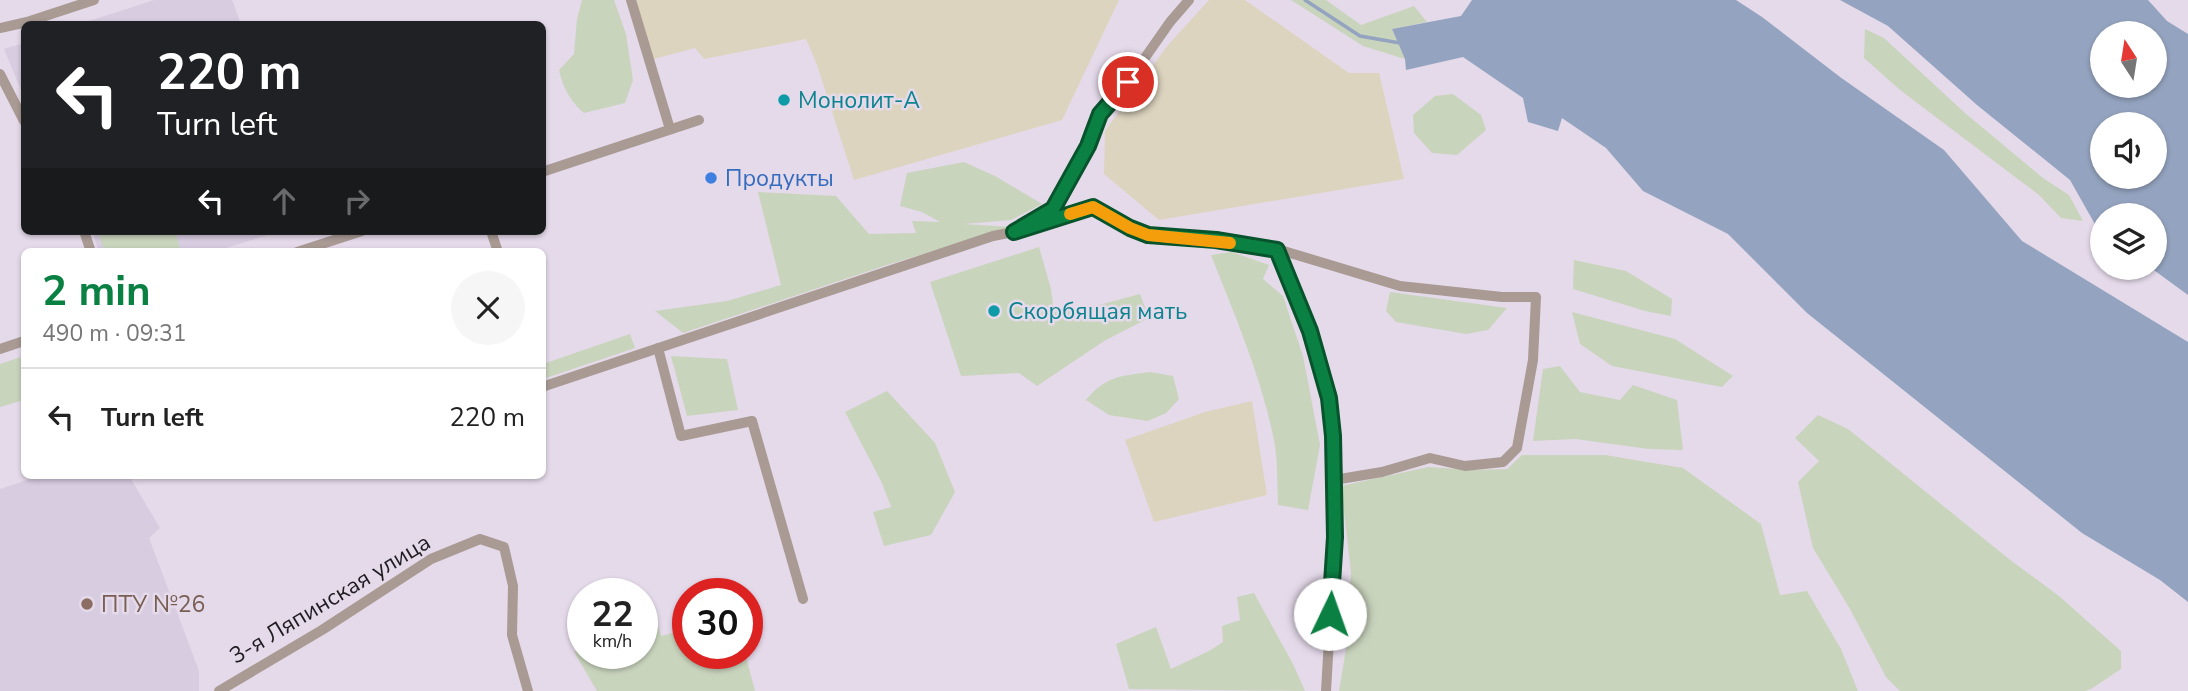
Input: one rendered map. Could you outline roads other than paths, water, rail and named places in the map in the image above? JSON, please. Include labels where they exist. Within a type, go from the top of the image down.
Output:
[{"type":"street","points":[[30,21],[94,0]]},
{"type":"street","points":[[631,0],[670,129]]},
{"type":"street","points":[[1014,232],[1053,209],[1088,146],[1100,114],[1128,82],[1170,22],[1189,0]]},
{"type":"street","points":[[0,28],[21,23]]},
{"type":"street","points":[[0,74],[21,115]]},
{"type":"street","points":[[546,171],[699,120]]},
{"type":"street","points":[[546,386],[993,236],[1093,207],[1148,235],[1216,240],[1277,250],[1400,286],[1502,297],[1536,297],[1533,360],[1517,449],[1503,462],[1465,467],[1430,458],[1382,472],[1334,480]]},
{"type":"street","points":[[309,248],[350,235]]},
{"type":"street","points":[[1277,250],[1310,331],[1329,398],[1333,436],[1335,537],[1326,691]]},
{"type":"street","points":[[0,349],[21,342]]},
{"type":"street","points":[[658,348],[681,436],[752,421],[803,599]]},
{"type":"street","name":"3-я Ляпинская улица","points":[[226,689],[431,559],[480,539],[504,547],[513,586],[512,635],[528,691]]},
{"type":"water","points":[[1472,0],[1736,0],[1944,150],[2022,241],[2188,342],[2188,602],[2160,580],[2082,533],[1807,313],[1728,234],[1643,191],[1606,148],[1562,118],[1558,131],[1528,122],[1523,98],[1463,57],[1406,70],[1405,59],[1392,29],[1461,16]]},
{"type":"water","points":[[1840,0],[2148,0],[2167,21],[2188,34],[2188,295],[2167,280],[2167,203],[2090,203],[2090,215],[2070,180],[1977,105],[1888,26]]},
{"type":"waterway","points":[[1305,0],[1360,36],[1400,43]]},
{"type":"place","name":"Монолит-А","points":[[784,100]]},
{"type":"place","name":"Продукты","points":[[711,178]]},
{"type":"place","name":"Скорбящая мать","points":[[994,311]]},
{"type":"place","name":"ПТУ №26","points":[[87,604]]}]
